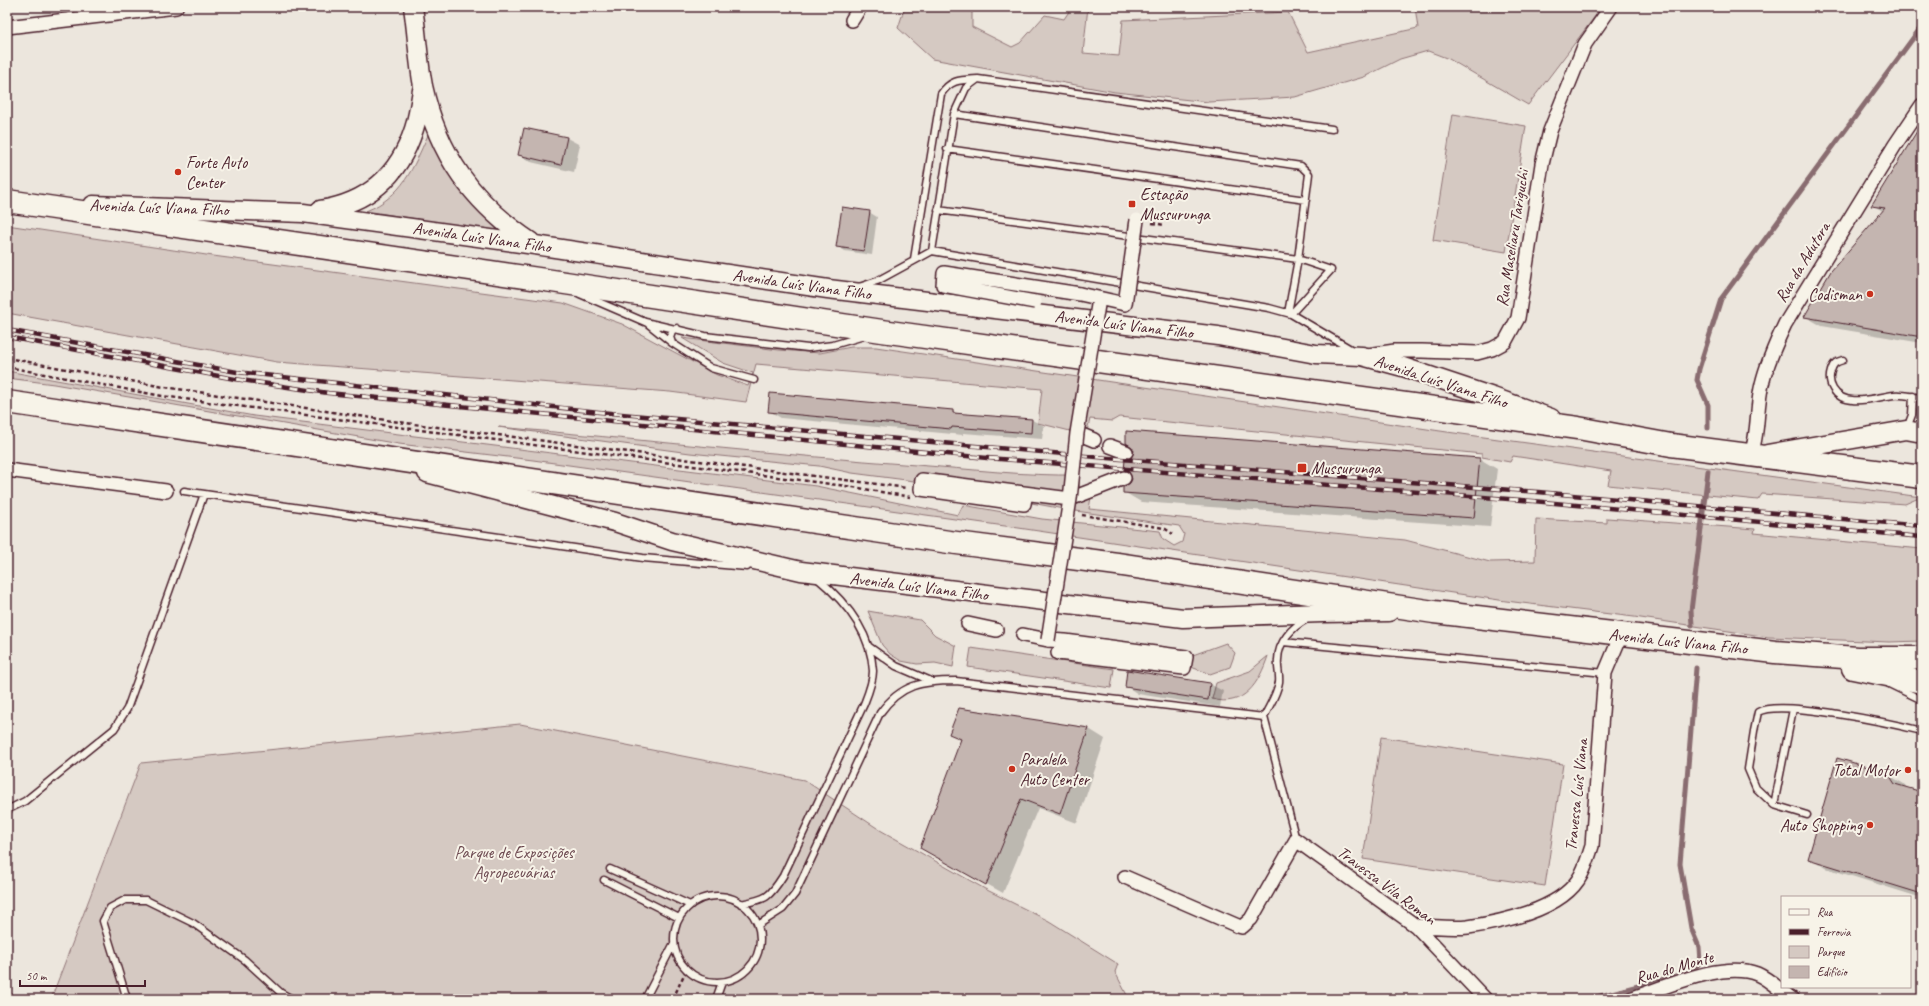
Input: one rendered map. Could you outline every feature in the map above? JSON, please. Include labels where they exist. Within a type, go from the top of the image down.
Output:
[{"type":"highway","name":"Avenida Luís Viana Filho","points":[[11,202],[882,331],[1578,428],[1670,445],[1922,477]]},
{"type":"highway","name":"Avenida Luís Viana Filho","points":[[7,402],[941,541],[1118,564],[1434,612],[1621,636],[1776,652],[1857,658],[1922,658]]},
{"type":"highway","points":[[1776,652],[1922,682]]},
{"type":"main road","points":[[413,7],[423,85],[432,119],[444,150],[465,182],[491,211],[510,228],[535,245]]},
{"type":"main road","points":[[303,213],[339,207],[363,198],[384,181],[402,158],[414,129],[423,85]]},
{"type":"main road","name":"Avenida Luís Viana Filho","points":[[11,202],[303,213],[535,245],[828,289],[1218,336],[1316,354],[1362,356],[1403,367],[1493,397],[1578,428]]},
{"type":"main road","name":"Avenida Luís Viana Filho","points":[[1757,455],[1914,432]]},
{"type":"main road","name":"Avenida Luís Viana Filho","points":[[347,452],[615,522],[672,541],[806,572],[1184,618],[1322,613],[1434,612]]},
{"type":"street","points":[[852,20],[860,7]]},
{"type":"street","name":"Rua Maseliaru Tariguchi","points":[[1362,356],[1395,351],[1477,354],[1492,349],[1505,342],[1518,318],[1542,164],[1550,130],[1585,44],[1611,7]]},
{"type":"street","points":[[7,27],[176,8]]},
{"type":"street","name":"Rua da Adutora","points":[[1757,455],[1755,436],[1762,384],[1773,351],[1785,324],[1895,145],[1922,105]]},
{"type":"street","points":[[952,281],[1036,298],[1035,302],[943,285],[944,273],[1125,304],[1137,220],[1143,221]]},
{"type":"street","points":[[1048,640],[1070,499],[1077,433],[1099,299]]},
{"type":"street","points":[[1077,433],[1094,440]]},
{"type":"street","points":[[1110,446],[1126,452]]},
{"type":"street","points":[[7,470],[166,491]]},
{"type":"street","points":[[957,489],[1025,498],[1024,504],[921,489],[922,480],[1070,499],[1124,478]]},
{"type":"street","points":[[968,624],[996,630]]},
{"type":"street","points":[[1023,635],[1048,640],[1066,641],[1186,657],[1184,668],[1058,653]]},
{"type":"street","name":"Travessa Luís Viana","points":[[1416,926],[1467,927],[1501,920],[1536,910],[1566,893],[1578,880],[1587,863],[1592,846],[1605,673],[1621,636]]},
{"type":"street","points":[[1125,877],[1242,927],[1251,919],[1296,840]]},
{"type":"street","name":"Travessa Vila Roman","points":[[1296,840],[1416,926],[1485,999]]},
{"type":"street","name":"Rua do Monte","points":[[1630,999],[1713,972],[1730,970],[1745,971],[1758,975],[1792,999]]},
{"type":"lane","points":[[932,251],[947,149],[954,114],[966,88],[978,79]]},
{"type":"lane","points":[[914,259],[941,94],[947,85],[958,80],[978,79],[1332,130]]},
{"type":"lane","points":[[954,114],[1301,166],[1309,174],[1289,314]]},
{"type":"lane","points":[[947,149],[1306,200]]},
{"type":"lane","points":[[938,210],[1298,259],[1331,270],[1289,314]]},
{"type":"lane","points":[[828,289],[858,287],[877,281],[914,259],[932,251],[1269,308],[1289,314],[1334,338],[1362,356]]},
{"type":"lane","points":[[552,281],[646,322],[677,328],[705,336],[808,348],[833,345],[882,331]]},
{"type":"lane","points":[[646,322],[672,343],[711,368],[754,380]]},
{"type":"lane","points":[[672,343],[670,337],[672,331],[677,328]]},
{"type":"lane","points":[[1843,360],[1836,361],[1832,365],[1830,375],[1831,386],[1839,396],[1850,400],[1895,395],[1922,398]]},
{"type":"lane","points":[[1913,396],[1911,421],[1914,432]]},
{"type":"lane","points":[[184,491],[643,558],[806,572],[835,594],[861,628],[868,646],[873,671],[864,704],[783,876],[772,893],[762,900],[741,904]]},
{"type":"lane","points":[[7,810],[25,801],[114,729],[127,709],[204,494]]},
{"type":"lane","points":[[1296,840],[1264,717],[1277,690],[1279,681],[1278,654],[1283,642],[1294,628],[1322,613]]},
{"type":"lane","points":[[1283,642],[1605,673]]},
{"type":"lane","points":[[868,646],[896,666],[931,681]]},
{"type":"lane","points":[[1860,670],[1922,700]]},
{"type":"lane","points":[[758,925],[783,909],[795,894],[880,713],[886,705],[910,687],[931,681],[984,684],[1264,717]]},
{"type":"lane","points":[[1807,815],[1774,804],[1756,788],[1748,769],[1758,712],[1764,708],[1793,709],[1900,725],[1922,731]]},
{"type":"lane","points":[[1774,804],[1793,709]]},
{"type":"lane","points":[[610,868],[690,905]]},
{"type":"lane","points":[[604,880],[679,918]]},
{"type":"lane","points":[[646,999],[673,945],[674,931],[679,918],[690,905],[702,899],[716,896],[729,898],[741,904],[751,913],[758,925],[760,935],[759,949],[754,962],[746,972],[735,979],[722,982],[709,982],[696,978],[686,970],[678,959],[673,945]]},
{"type":"lane","points":[[127,999],[103,921],[110,908],[125,900],[146,900],[193,923],[245,960],[280,993],[292,999]]},
{"type":"lane","points":[[716,999],[722,982]]},
{"type":"path","points":[[1143,221],[1165,225]]},
{"type":"path","points":[[7,358],[158,386],[399,422],[909,488]]},
{"type":"path","points":[[7,367],[162,396],[845,486],[913,498]]},
{"type":"path","points":[[1079,515],[1164,528],[1173,534]]},
{"type":"path","points":[[673,999],[686,970]]},
{"type":"green space","points":[[905,7],[922,9],[924,7],[972,7],[972,27],[1012,47],[1020,43],[1045,15],[1064,19],[1072,7],[1088,7],[1083,53],[1119,56],[1123,20],[1288,12],[1308,52],[1418,28],[1415,7],[1602,7],[1528,105],[1449,59],[1428,51],[1400,59],[1364,77],[1295,97],[1209,102],[1115,92],[932,59],[898,28]]},
{"type":"green space","points":[[1453,114],[1526,126],[1506,252],[1433,240]]},
{"type":"green space","points":[[428,135],[461,185],[499,232],[366,211],[379,205],[398,189],[412,170]]},
{"type":"green space","points":[[7,225],[213,256],[563,303],[622,324],[717,375],[748,386],[753,373],[723,363],[682,338],[779,350],[820,353],[851,347],[876,347],[1447,432],[1921,497],[1905,504],[1762,494],[1758,500],[1608,485],[1611,471],[1513,456],[1510,462],[1482,457],[1482,454],[1119,417],[1112,421],[1090,419],[1086,435],[1038,423],[1042,389],[756,364],[746,402],[670,392],[277,362],[7,313]]},
{"type":"green space","points":[[7,371],[254,416],[816,486],[958,515],[963,505],[1042,519],[1160,531],[1163,539],[1174,546],[1182,542],[1184,534],[1179,526],[1069,510],[914,481],[852,473],[819,466],[690,453],[498,427],[864,461],[1017,473],[1079,475],[1079,497],[1091,497],[1089,509],[1405,540],[1490,562],[1535,561],[1536,519],[1607,523],[1607,518],[1755,529],[1754,533],[1922,549],[1922,641],[1889,642],[1769,637],[1634,617],[1506,601],[1012,527],[533,460],[399,444],[54,384],[7,378]]},
{"type":"green space","points":[[868,611],[920,620],[935,635],[956,646],[953,667],[935,663],[917,664],[901,661],[890,654],[882,645]]},
{"type":"green space","points":[[1226,643],[1235,653],[1230,667],[1210,674],[1191,667],[1190,656]]},
{"type":"green space","points":[[971,648],[1114,669],[1111,688],[968,667]]},
{"type":"green space","points":[[1268,656],[1260,675],[1249,691],[1233,700],[1223,701],[1212,699],[1216,683],[1250,671]]},
{"type":"green space","name":"Parque de Exposições Agropecuárias","points":[[520,724],[804,780],[880,830],[985,889],[1049,921],[1118,964],[1115,972],[1129,999],[51,999],[141,763]]},
{"type":"green space","points":[[1381,737],[1563,764],[1545,886],[1363,859]]},
{"type":"building","name":"Codisman","points":[[1922,123],[1922,337],[1804,317],[1831,271],[1885,208],[1871,206]]},
{"type":"building","points":[[524,128],[567,137],[561,165],[518,155]]},
{"type":"building","points":[[842,207],[870,211],[864,251],[836,247]]},
{"type":"building","points":[[770,393],[953,410],[953,413],[1032,419],[1031,433],[952,427],[951,429],[768,412]]},
{"type":"building","name":"Mussurunga","points":[[1126,431],[1480,458],[1474,518],[1123,493],[1123,487],[1130,483],[1132,479],[1129,472],[1124,470],[1125,460],[1131,458],[1134,451],[1132,447],[1126,443]]},
{"type":"building","points":[[1127,670],[1210,683],[1208,700],[1125,687]]},
{"type":"building","name":"Paralela Auto Center","points":[[959,708],[1089,728],[1060,814],[1021,799],[986,885],[920,848],[961,739],[949,734]]},
{"type":"building","name":"Auto Shopping","points":[[1837,758],[1888,773],[1895,784],[1922,792],[1922,894],[1808,859]]},
{"type":"waterway","points":[[1708,428],[1708,405],[1697,380],[1699,369],[1721,299],[1922,26]]},
{"type":"waterway","points":[[1692,625],[1691,611],[1708,471]]},
{"type":"waterway","points":[[1686,973],[1691,972],[1700,962],[1699,947],[1691,928],[1680,864],[1696,668]]},
{"type":"waterway","points":[[1589,999],[1676,976]]},
{"type":"railway","points":[[7,330],[237,372],[599,412],[1108,458],[1538,492],[1922,526]]},
{"type":"railway","points":[[7,337],[235,379],[328,393],[987,458],[1533,501],[1922,537]]},
{"type":"place","name":"Forte Auto Center","points":[[178,172]]},
{"type":"place","name":"Estação Mussurunga","points":[[1132,204]]},
{"type":"place","name":"Codisman","points":[[1870,294]]},
{"type":"place","name":"Mussurunga","points":[[1302,468]]},
{"type":"place","name":"Paralela Auto Center","points":[[1012,769]]},
{"type":"place","name":"Total Motor","points":[[1908,770]]},
{"type":"place","name":"Auto Shopping","points":[[1870,825]]}]
